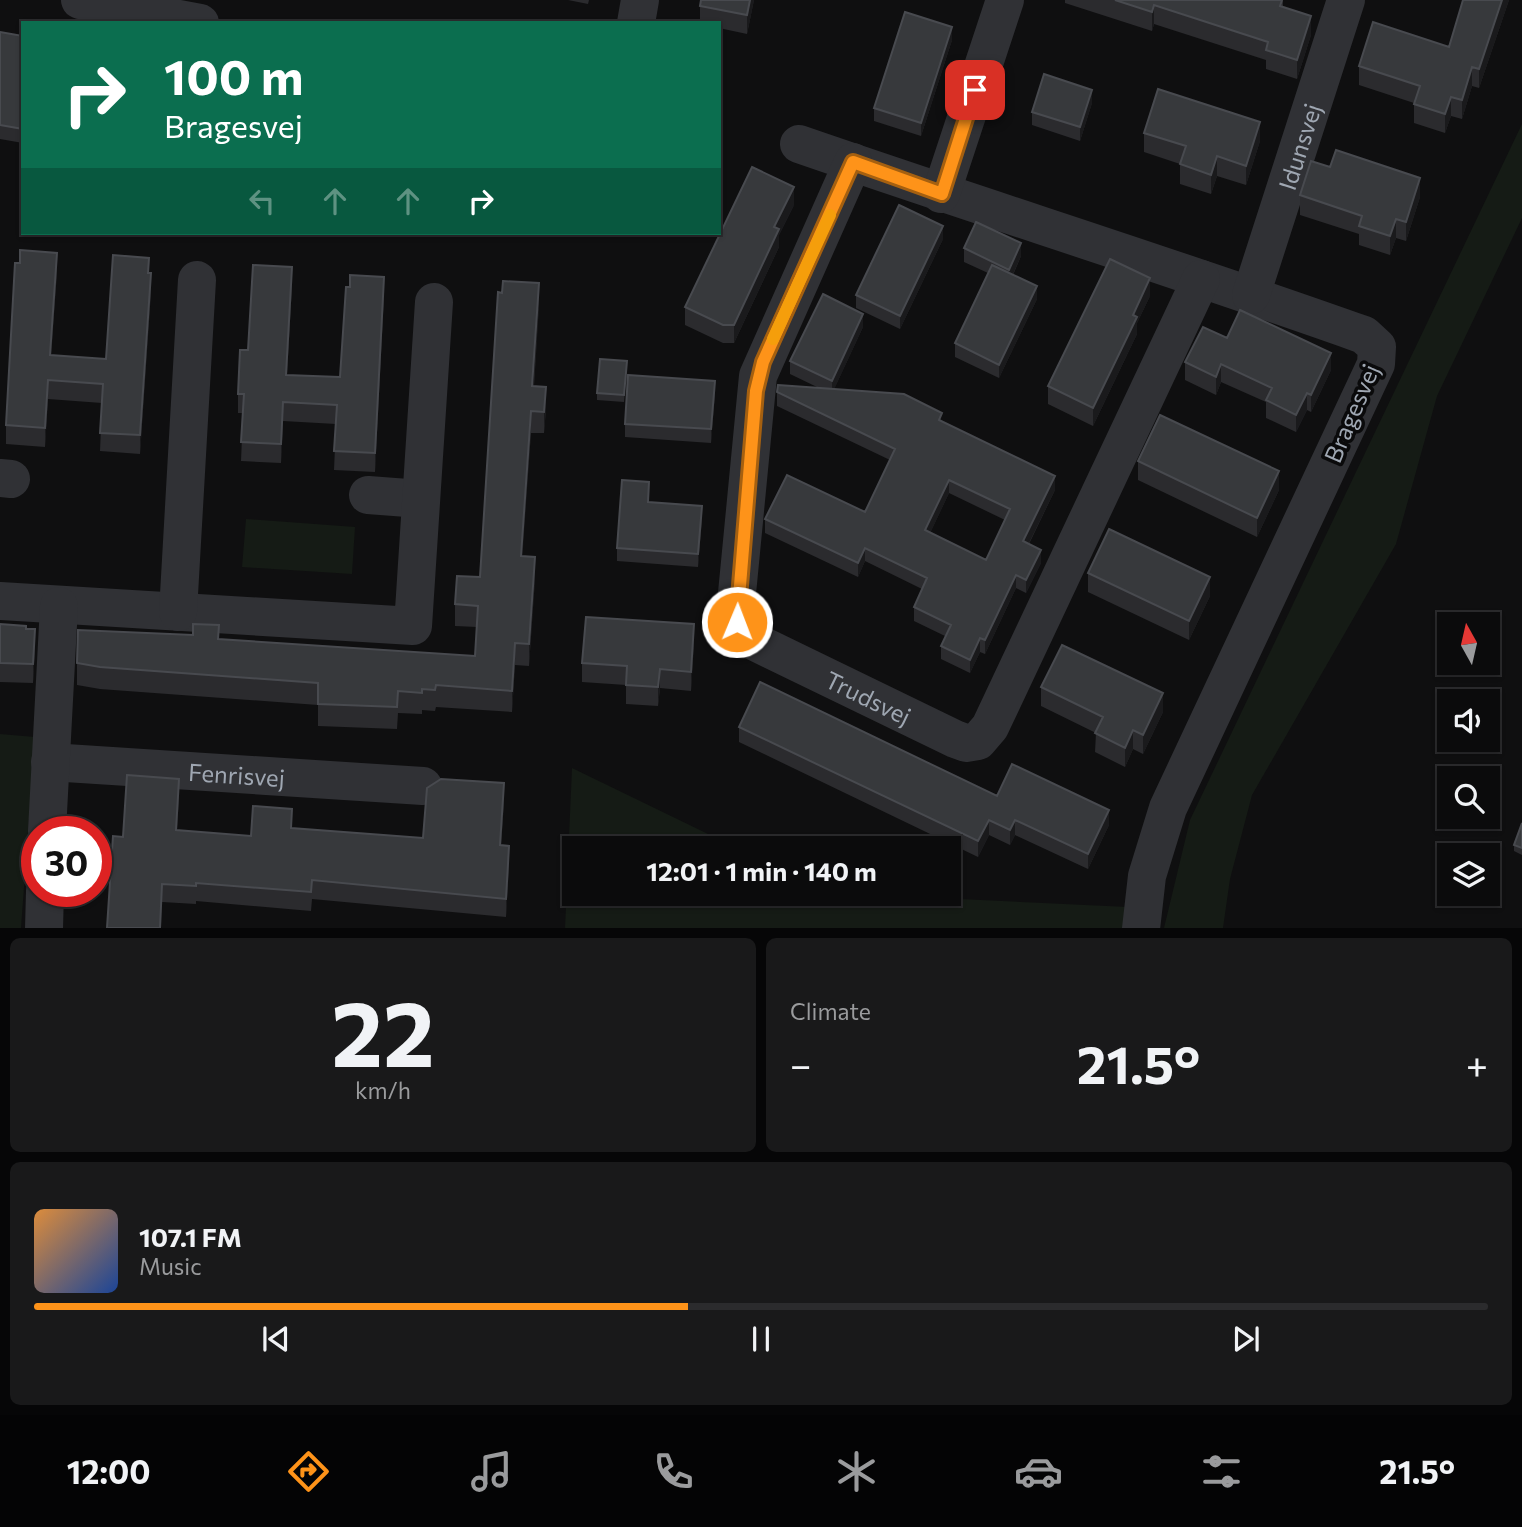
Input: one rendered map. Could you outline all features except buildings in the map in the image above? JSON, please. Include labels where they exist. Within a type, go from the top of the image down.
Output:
[{"type":"street","points":[[80,0],[190,21]]},
{"type":"street","points":[[636,21],[640,0]]},
{"type":"street","points":[[942,194],[1004,0]]},
{"type":"street","name":"Idunsvej","points":[[1251,295],[1346,0]]},
{"type":"street","name":"Bragesvej","points":[[799,144],[942,194],[1251,295],[1364,335],[1377,347],[1376,364],[1168,808],[1147,876],[1141,928]]},
{"type":"street","name":"Trudsvej","points":[[853,162],[758,376],[735,614],[740,629],[753,641],[966,743],[978,741],[990,727],[1202,279]]},
{"type":"street","points":[[177,612],[197,280]]},
{"type":"street","points":[[0,601],[413,626],[434,302]]},
{"type":"street","points":[[368,495],[421,499]]},
{"type":"street","points":[[48,816],[59,606]]},
{"type":"street","name":"Fenrisvej","points":[[50,762],[423,786]]},
{"type":"street","points":[[44,928],[45,907]]},
{"type":"shaded area","points":[[1522,124],[1522,218],[1437,396],[1396,544],[1252,795],[1230,879],[1223,928],[1164,928],[1190,820]]},
{"type":"shaded area","points":[[246,519],[355,527],[352,574],[242,567]]},
{"type":"shaded area","points":[[0,734],[35,737],[29,816],[21,816],[21,928],[0,928]]},
{"type":"shaded area","points":[[572,768],[712,836],[569,836]]},
{"type":"shaded area","points":[[961,899],[1128,907],[1125,928],[565,928],[566,906],[961,906]]},
{"type":"slow traffic","points":[[773,339],[830,215]]},
{"type":"route","points":[[737,622],[735,614],[756,391],[763,362],[853,162],[942,194],[975,90]]}]
